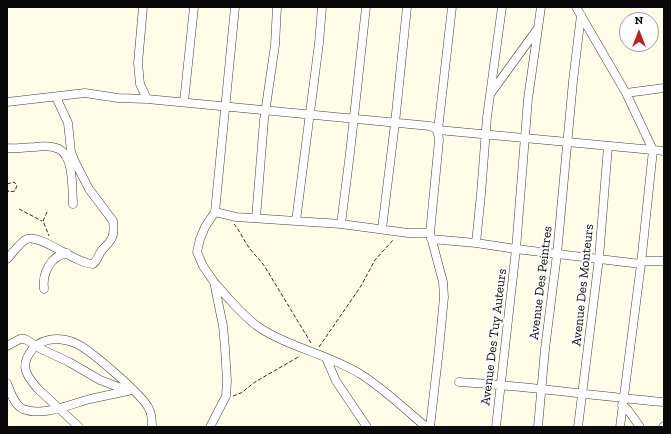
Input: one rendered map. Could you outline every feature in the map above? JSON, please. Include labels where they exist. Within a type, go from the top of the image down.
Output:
[{"type":"street","points":[[142,7],[138,63],[140,84],[147,99]]},
{"type":"street","points":[[184,102],[194,7]]},
{"type":"street","points":[[235,7],[215,212],[205,226],[200,238],[197,252],[203,266],[214,282],[235,306],[257,326],[287,342],[315,351],[326,358],[362,375],[426,427]]},
{"type":"street","points":[[256,218],[265,110],[275,45],[277,7]]},
{"type":"street","points":[[296,221],[322,7]]},
{"type":"street","points":[[341,224],[366,7]]},
{"type":"street","points":[[382,229],[407,7]]},
{"type":"street","points":[[430,427],[440,349],[444,297],[443,282],[431,236],[439,140],[438,130],[452,7]]},
{"type":"street","points":[[476,243],[485,135],[502,7]]},
{"type":"street","name":"Avenue Des Tuy Auteurs","points":[[496,427],[516,249],[528,99],[541,7]]},
{"type":"street","points":[[576,7],[626,92],[652,150],[641,262],[620,427]]},
{"type":"street","name":"Avenue Des Peintres","points":[[538,427],[581,15]]},
{"type":"street","points":[[490,94],[539,28]]},
{"type":"street","points":[[626,92],[664,88]]},
{"type":"street","points":[[7,102],[85,93],[118,98],[184,102],[354,118],[430,126],[438,130],[664,151]]},
{"type":"street","points":[[7,259],[23,242],[27,239],[32,239],[67,253],[89,264],[95,263],[102,251],[112,240],[114,226],[111,218],[89,189],[75,162],[71,152],[68,123],[56,97]]},
{"type":"street","name":"Avenue Des Monteurs","points":[[578,427],[599,258],[608,146]]},
{"type":"street","points":[[7,148],[54,147],[61,150],[70,165],[72,174],[73,204]]},
{"type":"street","points":[[215,212],[236,217],[341,224],[382,229],[557,254],[641,262],[664,261]]},
{"type":"street","points":[[44,290],[43,279],[50,265],[61,254],[67,253]]},
{"type":"street","points":[[210,427],[226,396],[227,381],[224,333],[214,282]]},
{"type":"street","points":[[7,346],[22,338],[29,340],[36,346],[69,362],[100,380],[121,388],[132,390]]},
{"type":"street","points":[[79,427],[38,389],[26,372],[26,360],[32,348],[45,340],[52,339],[74,343],[90,352],[132,390],[149,409],[152,427]]},
{"type":"street","points":[[326,358],[336,381],[367,427]]},
{"type":"street","points":[[459,382],[542,388],[582,393],[622,402],[664,402]]},
{"type":"street","points":[[7,383],[16,402],[22,409],[36,411],[60,408],[86,400],[132,390]]},
{"type":"street","points":[[622,402],[640,427]]},
{"type":"path","points":[[7,184],[14,182],[17,185],[16,191],[9,192],[7,189]]},
{"type":"path","points":[[19,210],[43,221],[50,236],[46,244]]},
{"type":"path","points":[[43,221],[47,212]]},
{"type":"path","points":[[233,224],[250,249],[260,259],[315,351]]},
{"type":"path","points":[[226,396],[234,396],[241,393],[255,382],[295,358],[315,351],[323,343],[347,308],[375,260],[399,232]]}]
